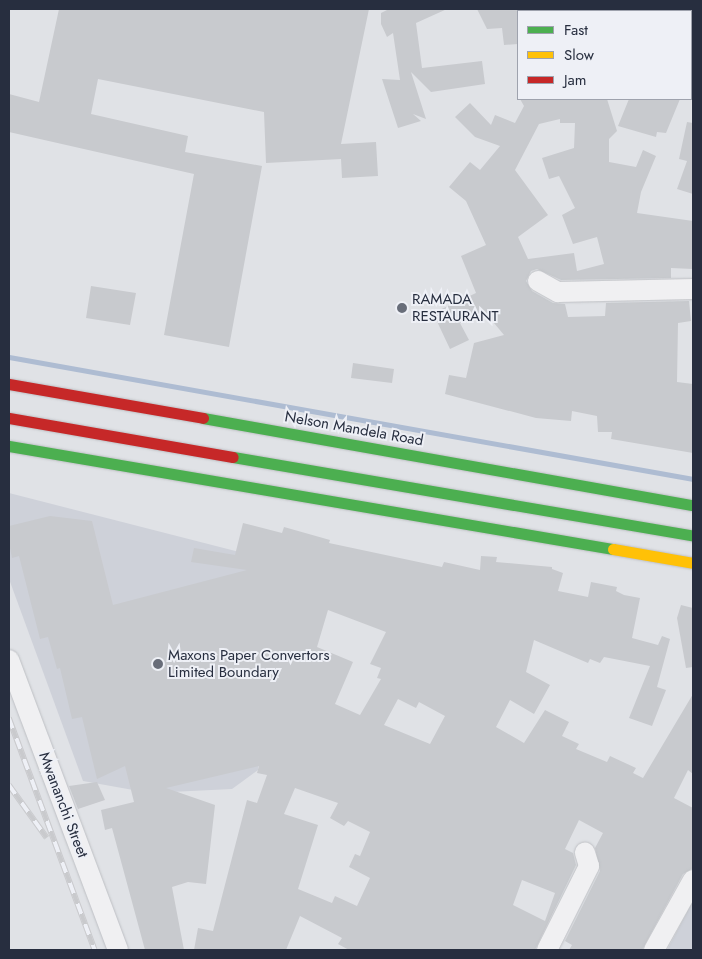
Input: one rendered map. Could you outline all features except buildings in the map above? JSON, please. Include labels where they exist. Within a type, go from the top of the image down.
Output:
[{"type":"main road","name":"Nelson Mandela Road","points":[[9,384],[693,505]]},
{"type":"main road","points":[[9,418],[693,536]]},
{"type":"main road","points":[[9,446],[693,563]]},
{"type":"street","points":[[538,281],[558,292],[693,289]]},
{"type":"street","name":"Mwananchi Street","points":[[9,660],[118,950]]},
{"type":"street","points":[[547,950],[589,866],[585,852]]},
{"type":"street","points":[[654,950],[693,880]]},
{"type":"shaded area","name":"Maxons Paper Convertors Limited Boundary","points":[[9,493],[290,565],[258,770],[232,789],[150,793],[83,781],[9,579]]},
{"type":"shaded area","points":[[693,901],[693,950],[667,950]]},
{"type":"waterway","points":[[9,357],[693,479]]},
{"type":"railway","points":[[9,718],[95,950]]},
{"type":"railway","points":[[9,785],[47,838]]},
{"type":"traffic: fast","points":[[203,418],[693,505]]},
{"type":"traffic: fast","points":[[9,446],[613,549]]},
{"type":"traffic: fast","points":[[233,457],[693,536]]},
{"type":"traffic: slow","points":[[613,549],[693,563]]},
{"type":"traffic: jam","points":[[9,384],[203,418]]},
{"type":"traffic: jam","points":[[9,418],[233,457]]},
{"type":"place","name":"RAMADA RESTAURANT","points":[[402,308]]},
{"type":"place","name":"Maxons Paper Convertors Limited Boundary","points":[[158,664]]}]
